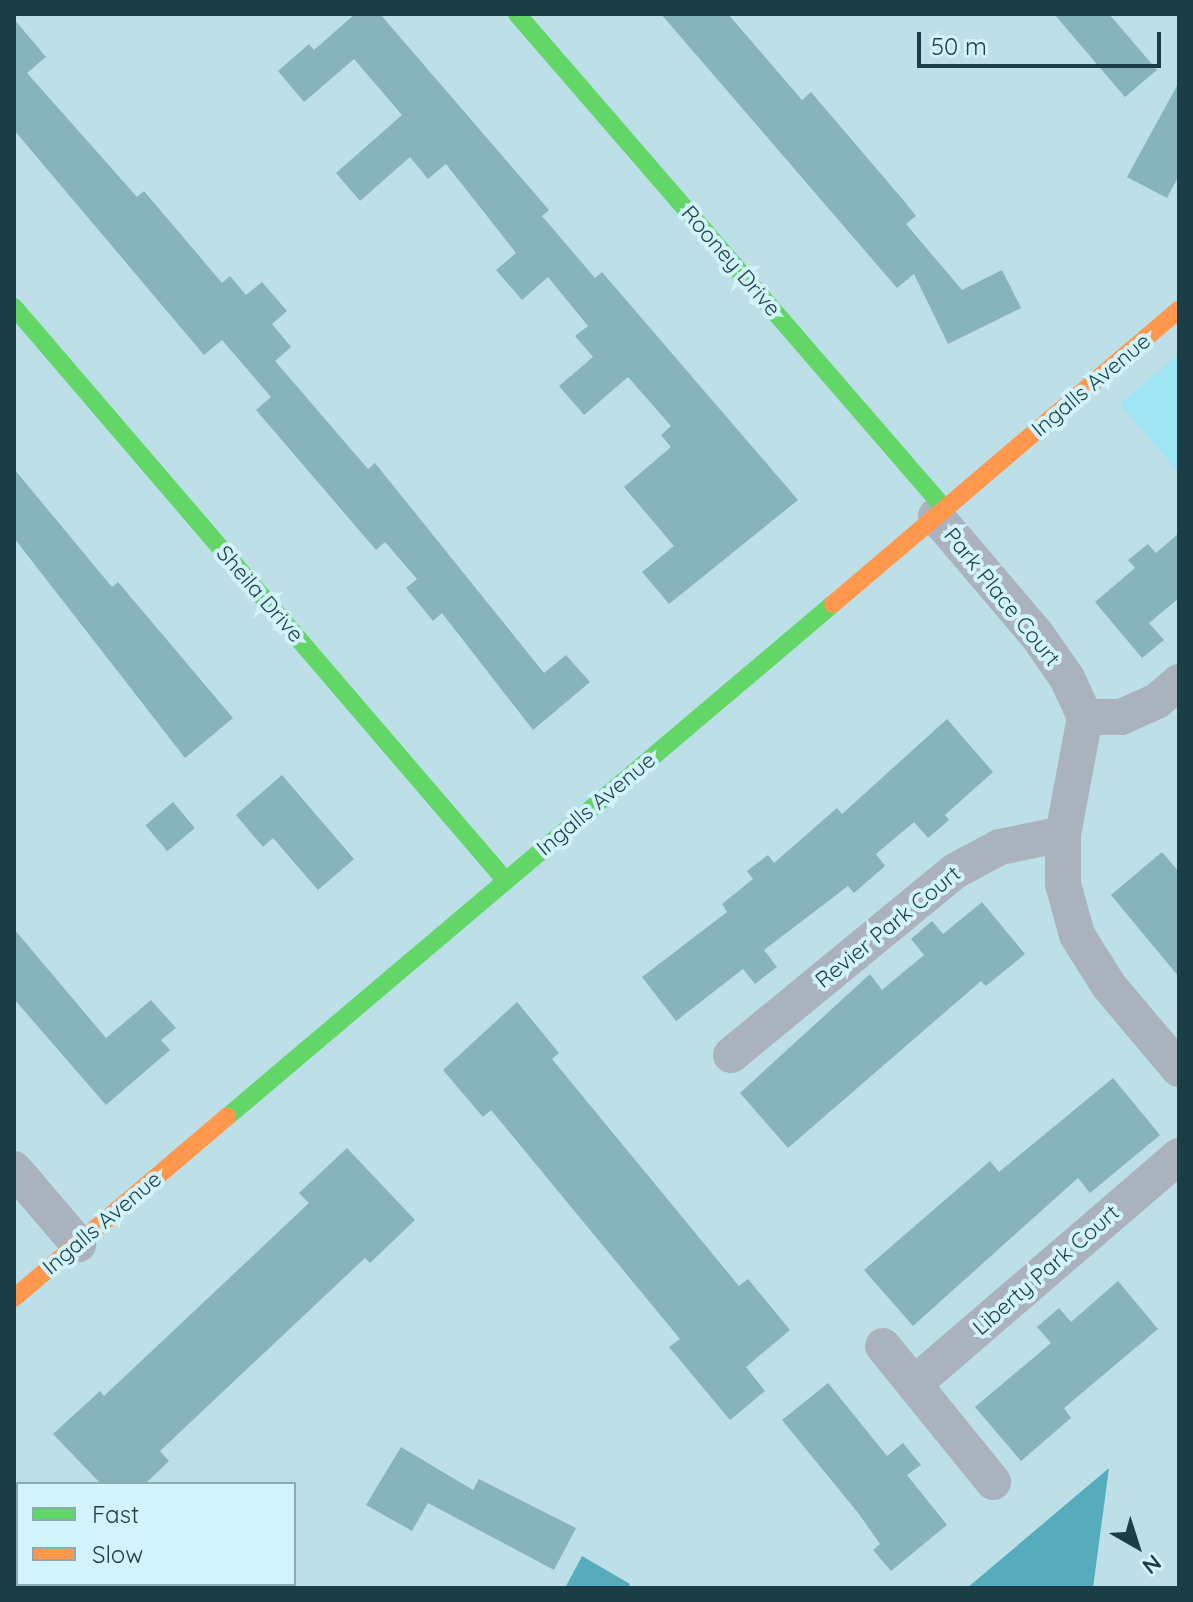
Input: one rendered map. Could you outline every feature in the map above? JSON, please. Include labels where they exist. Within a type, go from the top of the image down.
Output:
[{"type":"street","name":"Rooney Drive","points":[[517,14],[940,512]]},
{"type":"street","name":"Sheila Drive","points":[[14,307],[506,881]]},
{"type":"street","name":"Ingalls Avenue","points":[[14,1298],[1179,310]]},
{"type":"street","name":"Park Place Court","points":[[940,512],[1037,635],[1067,678],[1085,717]]},
{"type":"street","points":[[1179,682],[1157,701],[1121,717],[1085,717],[1063,834],[1063,884],[1077,935],[1109,986],[1179,1069]]},
{"type":"street","name":"Revier Park Court","points":[[731,1055],[955,871],[1000,847],[1063,834]]},
{"type":"street","name":"Liberty Park Court","points":[[914,1384],[1179,1156]]},
{"type":"street","points":[[14,1169],[78,1244]]},
{"type":"street","points":[[883,1346],[993,1482]]},
{"type":"shaded area","points":[[1179,354],[1179,473],[1120,404]]},
{"type":"shaded area","points":[[1109,1468],[1093,1588],[967,1588]]},
{"type":"shaded area","points":[[582,1556],[630,1584],[628,1588],[565,1588]]},
{"type":"building","points":[[355,14],[380,14],[549,210],[542,216],[595,278],[602,272],[798,500],[669,604],[642,572],[674,546],[624,487],[671,447],[661,435],[671,426],[628,377],[584,415],[559,386],[593,357],[575,336],[588,326],[548,277],[522,300],[496,270],[516,253],[446,164],[428,179],[410,157],[360,201],[336,173],[402,115],[354,59],[304,102],[278,71],[309,44],[314,50]]},
{"type":"building","points":[[661,14],[728,14],[802,100],[811,92],[904,201],[916,216],[906,224],[962,290],[1002,270],[1021,308],[948,344],[914,274],[897,288]]},
{"type":"building","points":[[1054,14],[1109,14],[1157,70],[1125,97]]},
{"type":"building","points":[[14,19],[46,57],[27,73],[137,197],[144,191],[222,283],[230,276],[246,295],[262,282],[287,311],[272,324],[291,347],[275,361],[368,469],[375,463],[544,673],[566,655],[590,682],[533,730],[442,613],[433,621],[406,588],[417,579],[385,542],[376,550],[256,410],[271,397],[222,340],[204,355],[14,130]]},
{"type":"building","points":[[1179,82],[1179,175],[1167,198],[1127,177]]},
{"type":"building","points":[[14,469],[112,587],[118,582],[233,718],[185,758],[14,538]]},
{"type":"building","points":[[1179,533],[1179,598],[1149,623],[1164,640],[1142,658],[1095,602],[1135,568],[1128,560],[1148,544],[1156,553]]},
{"type":"building","points":[[947,719],[993,772],[945,815],[949,820],[928,838],[914,822],[876,854],[885,866],[854,893],[848,886],[764,950],[777,967],[755,984],[743,969],[676,1021],[642,977],[727,912],[722,904],[753,879],[747,871],[768,855],[774,863],[837,808],[842,814]]},
{"type":"building","points":[[282,775],[354,859],[318,890],[273,838],[263,847],[236,815]]},
{"type":"building","points":[[173,802],[195,828],[167,851],[145,825]]},
{"type":"building","points":[[1162,852],[1179,872],[1179,977],[1111,895]]},
{"type":"building","points":[[982,902],[1025,954],[986,986],[981,981],[788,1148],[740,1093],[870,974],[882,990],[924,955],[911,939],[932,921],[943,934]]},
{"type":"building","points":[[14,929],[106,1038],[151,1000],[176,1028],[161,1040],[170,1050],[106,1105],[14,999]]},
{"type":"building","points":[[517,1002],[559,1053],[552,1059],[739,1286],[748,1279],[790,1330],[746,1367],[765,1391],[730,1420],[669,1347],[680,1339],[491,1110],[483,1117],[443,1070]]},
{"type":"building","points":[[1113,1078],[1160,1135],[1090,1193],[1078,1178],[913,1326],[864,1270],[990,1161],[999,1172]]},
{"type":"building","points":[[347,1148],[415,1220],[370,1263],[365,1258],[160,1451],[169,1461],[147,1482],[99,1482],[53,1434],[100,1391],[104,1396],[309,1203],[299,1193]]},
{"type":"building","points":[[1118,1281],[1158,1329],[1064,1408],[1071,1418],[1021,1461],[975,1407],[1051,1343],[1037,1327],[1059,1308],[1071,1322]]},
{"type":"building","points":[[828,1383],[887,1456],[903,1443],[921,1465],[907,1475],[947,1525],[891,1571],[873,1550],[880,1544],[859,1514],[782,1420]]},
{"type":"building","points":[[401,1447],[473,1490],[479,1479],[576,1528],[554,1570],[428,1503],[412,1531],[366,1505]]},
{"type":"traffic: fast","points":[[517,14],[945,509]]},
{"type":"traffic: fast","points":[[14,307],[506,881]]},
{"type":"traffic: fast","points":[[227,1117],[833,604]]},
{"type":"traffic: slow","points":[[833,604],[1179,310]]},
{"type":"traffic: slow","points":[[14,1298],[227,1117]]}]
